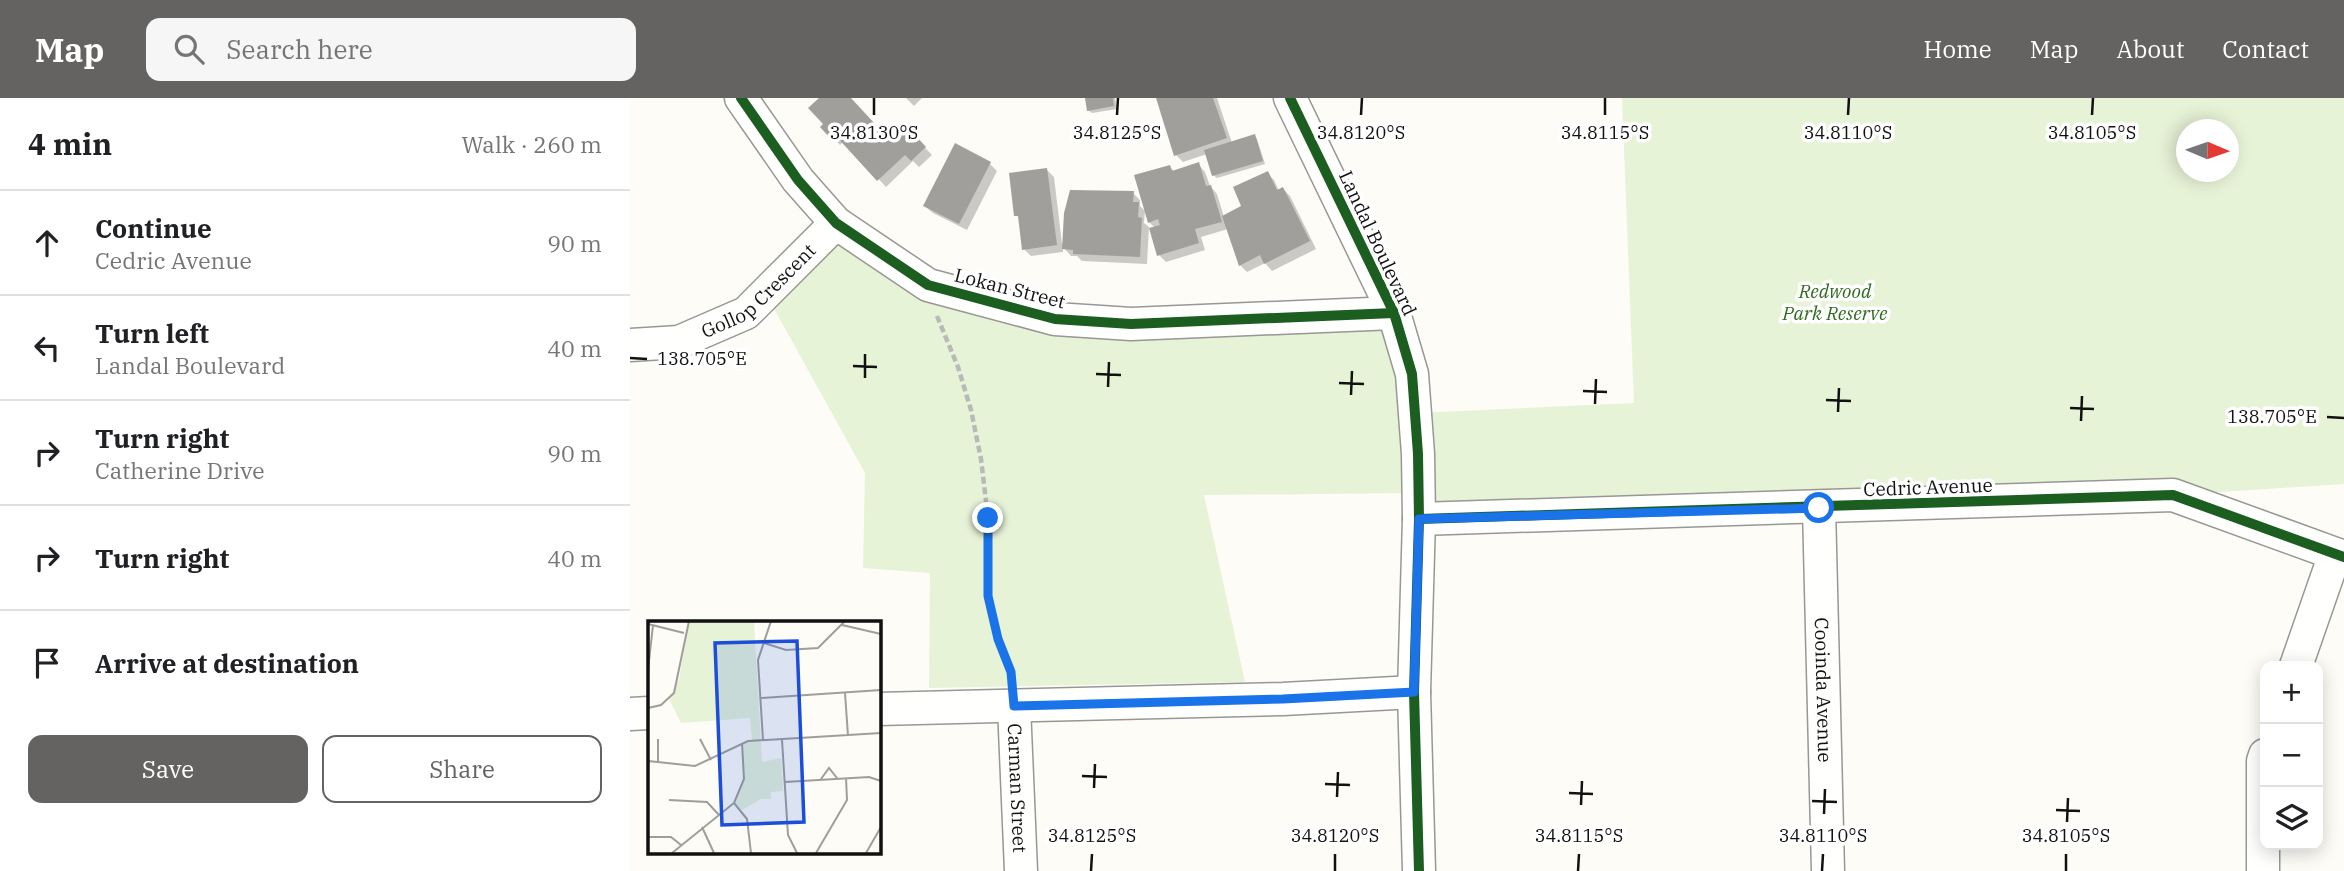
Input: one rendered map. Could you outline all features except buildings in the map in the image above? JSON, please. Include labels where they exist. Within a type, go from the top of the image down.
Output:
[{"type":"street","name":"Lokan Street","points":[[741,98],[798,180],[836,223],[928,285],[1055,319],[1131,324],[1394,313]]},
{"type":"street","name":"Landal Boulevard","points":[[1290,98],[1394,313],[1412,374],[1418,454],[1419,519],[1414,692],[1419,871]]},
{"type":"street","name":"Gollop Crescent","points":[[630,345],[679,342],[746,313],[836,223]]},
{"type":"street","name":"Cedric Avenue","points":[[1419,519],[2173,495],[2339,556]]},
{"type":"street","name":"Cooinda Avenue","points":[[1819,508],[1828,871]]},
{"type":"street","points":[[2298,661],[2339,556]]},
{"type":"street","points":[[880,709],[1283,699],[1414,692]]},
{"type":"street","name":"Carman Street","points":[[1014,706],[1021,871]]},
{"type":"street","points":[[630,714],[648,713]]},
{"type":"street","points":[[2263,787],[2263,871]]},
{"type":"path","points":[[928,285],[939,327],[958,368],[971,410],[981,459],[988,518],[988,596],[998,639],[1011,672],[1014,706]]},
{"type":"green space","name":"Redwood Park Reserve","points":[[1622,98],[2344,98],[2344,484],[2173,495],[1419,519],[1418,493],[1204,495],[1245,682],[929,688],[930,573],[863,568],[865,473],[766,294],[836,223],[928,285],[1055,319],[1394,313],[1416,413],[1634,403]]},
{"type":"cycle path","points":[[741,98],[798,180],[836,223],[928,285],[1055,319],[1131,324],[1394,313]]},
{"type":"cycle path","points":[[1290,98],[1394,313],[1412,374],[1418,454],[1419,519],[1414,692],[1419,871]]},
{"type":"cycle path","points":[[1419,519],[2173,495],[2344,557]]},
{"type":"route","points":[[988,518],[988,596],[998,639],[1011,672],[1014,706],[1283,699],[1414,692],[1419,519],[1819,508]]}]
